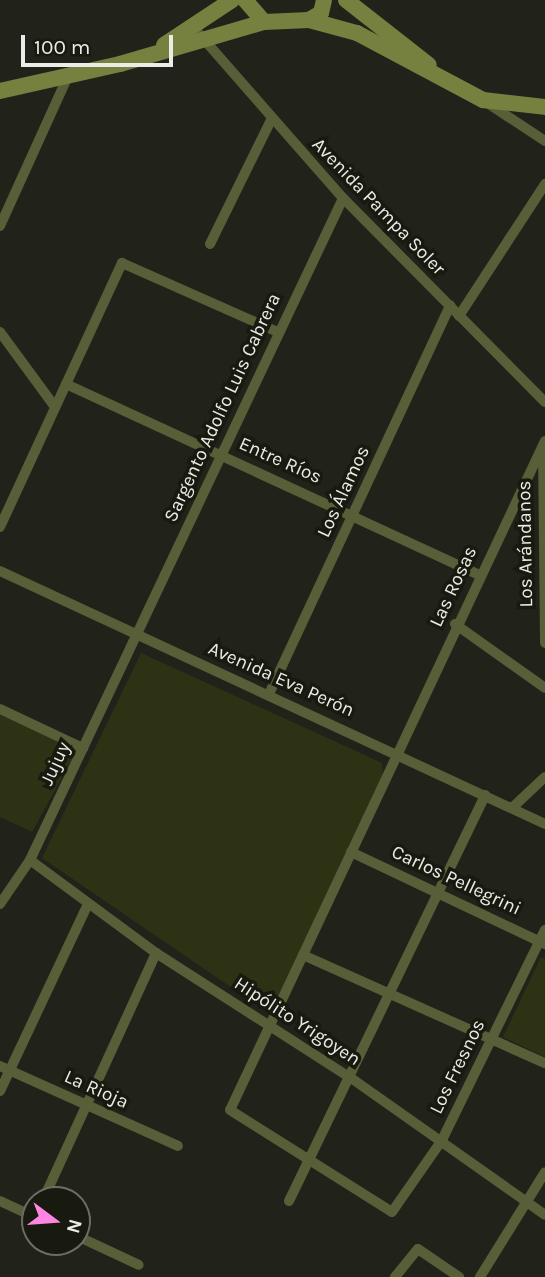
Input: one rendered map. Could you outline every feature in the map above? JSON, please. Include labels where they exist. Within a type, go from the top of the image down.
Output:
[{"type":"main road","points":[[199,34],[232,0]]},
{"type":"main road","points":[[245,0],[264,22]]},
{"type":"main road","points":[[309,20],[321,13],[324,0]]},
{"type":"main road","points":[[346,0],[447,80]]},
{"type":"main road","points":[[0,91],[148,55],[199,34],[264,22],[309,20],[357,33],[483,100],[545,107]]},
{"type":"street","name":"Avenida Pampa Soler","points":[[199,34],[271,120],[343,198],[545,402]]},
{"type":"street","points":[[1,219],[68,76]]},
{"type":"street","points":[[483,100],[545,141]]},
{"type":"street","points":[[210,244],[271,120]]},
{"type":"street","points":[[459,316],[545,184]]},
{"type":"street","name":"Sargento Adolfo Luis Cabrera","points":[[136,634],[343,198]]},
{"type":"street","points":[[0,527],[121,263],[278,332]]},
{"type":"street","name":"Los Álamos","points":[[269,694],[450,305]]},
{"type":"street","points":[[0,332],[55,407]]},
{"type":"street","name":"Entre Ríos","points":[[66,384],[354,513],[478,575]]},
{"type":"street","name":"Los Arándanos","points":[[544,442],[545,643]]},
{"type":"street","name":"Las Rosas","points":[[310,1159],[230,1110],[478,575],[544,442]]},
{"type":"street","name":"Avenida Eva Perón","points":[[0,571],[397,751],[545,824]]},
{"type":"street","points":[[456,624],[545,688]]},
{"type":"street","name":"Jujuy","points":[[0,904],[5,882],[30,860],[136,634]]},
{"type":"street","points":[[0,709],[82,748]]},
{"type":"street","points":[[512,808],[545,777]]},
{"type":"street","points":[[289,1201],[392,993],[485,794]]},
{"type":"street","name":"Carlos Pellegrini","points":[[351,852],[441,891],[542,942]]},
{"type":"street","name":"Hipólito Yrigoyen","points":[[30,860],[156,953],[351,1078],[545,1215]]},
{"type":"street","points":[[0,1091],[5,1068],[88,904]]},
{"type":"street","name":"Los Fresnos","points":[[310,1159],[392,1212],[442,1140],[542,942],[545,930]]},
{"type":"street","points":[[49,1186],[156,953]]},
{"type":"street","points":[[303,955],[493,1036],[545,1063]]},
{"type":"street","name":"La Rioja","points":[[5,1068],[178,1146]]},
{"type":"street","points":[[480,1277],[530,1204],[545,1172]]},
{"type":"street","points":[[0,1201],[21,1211]]},
{"type":"street","points":[[91,1243],[139,1265]]},
{"type":"street","points":[[395,1277],[414,1250],[459,1277]]},
{"type":"green space","points":[[141,653],[382,763],[383,774],[273,1009],[263,1009],[42,858]]},
{"type":"green space","points":[[0,715],[77,750],[32,832],[0,817]]},
{"type":"green space","points":[[541,957],[545,959],[545,1057],[503,1037]]}]
